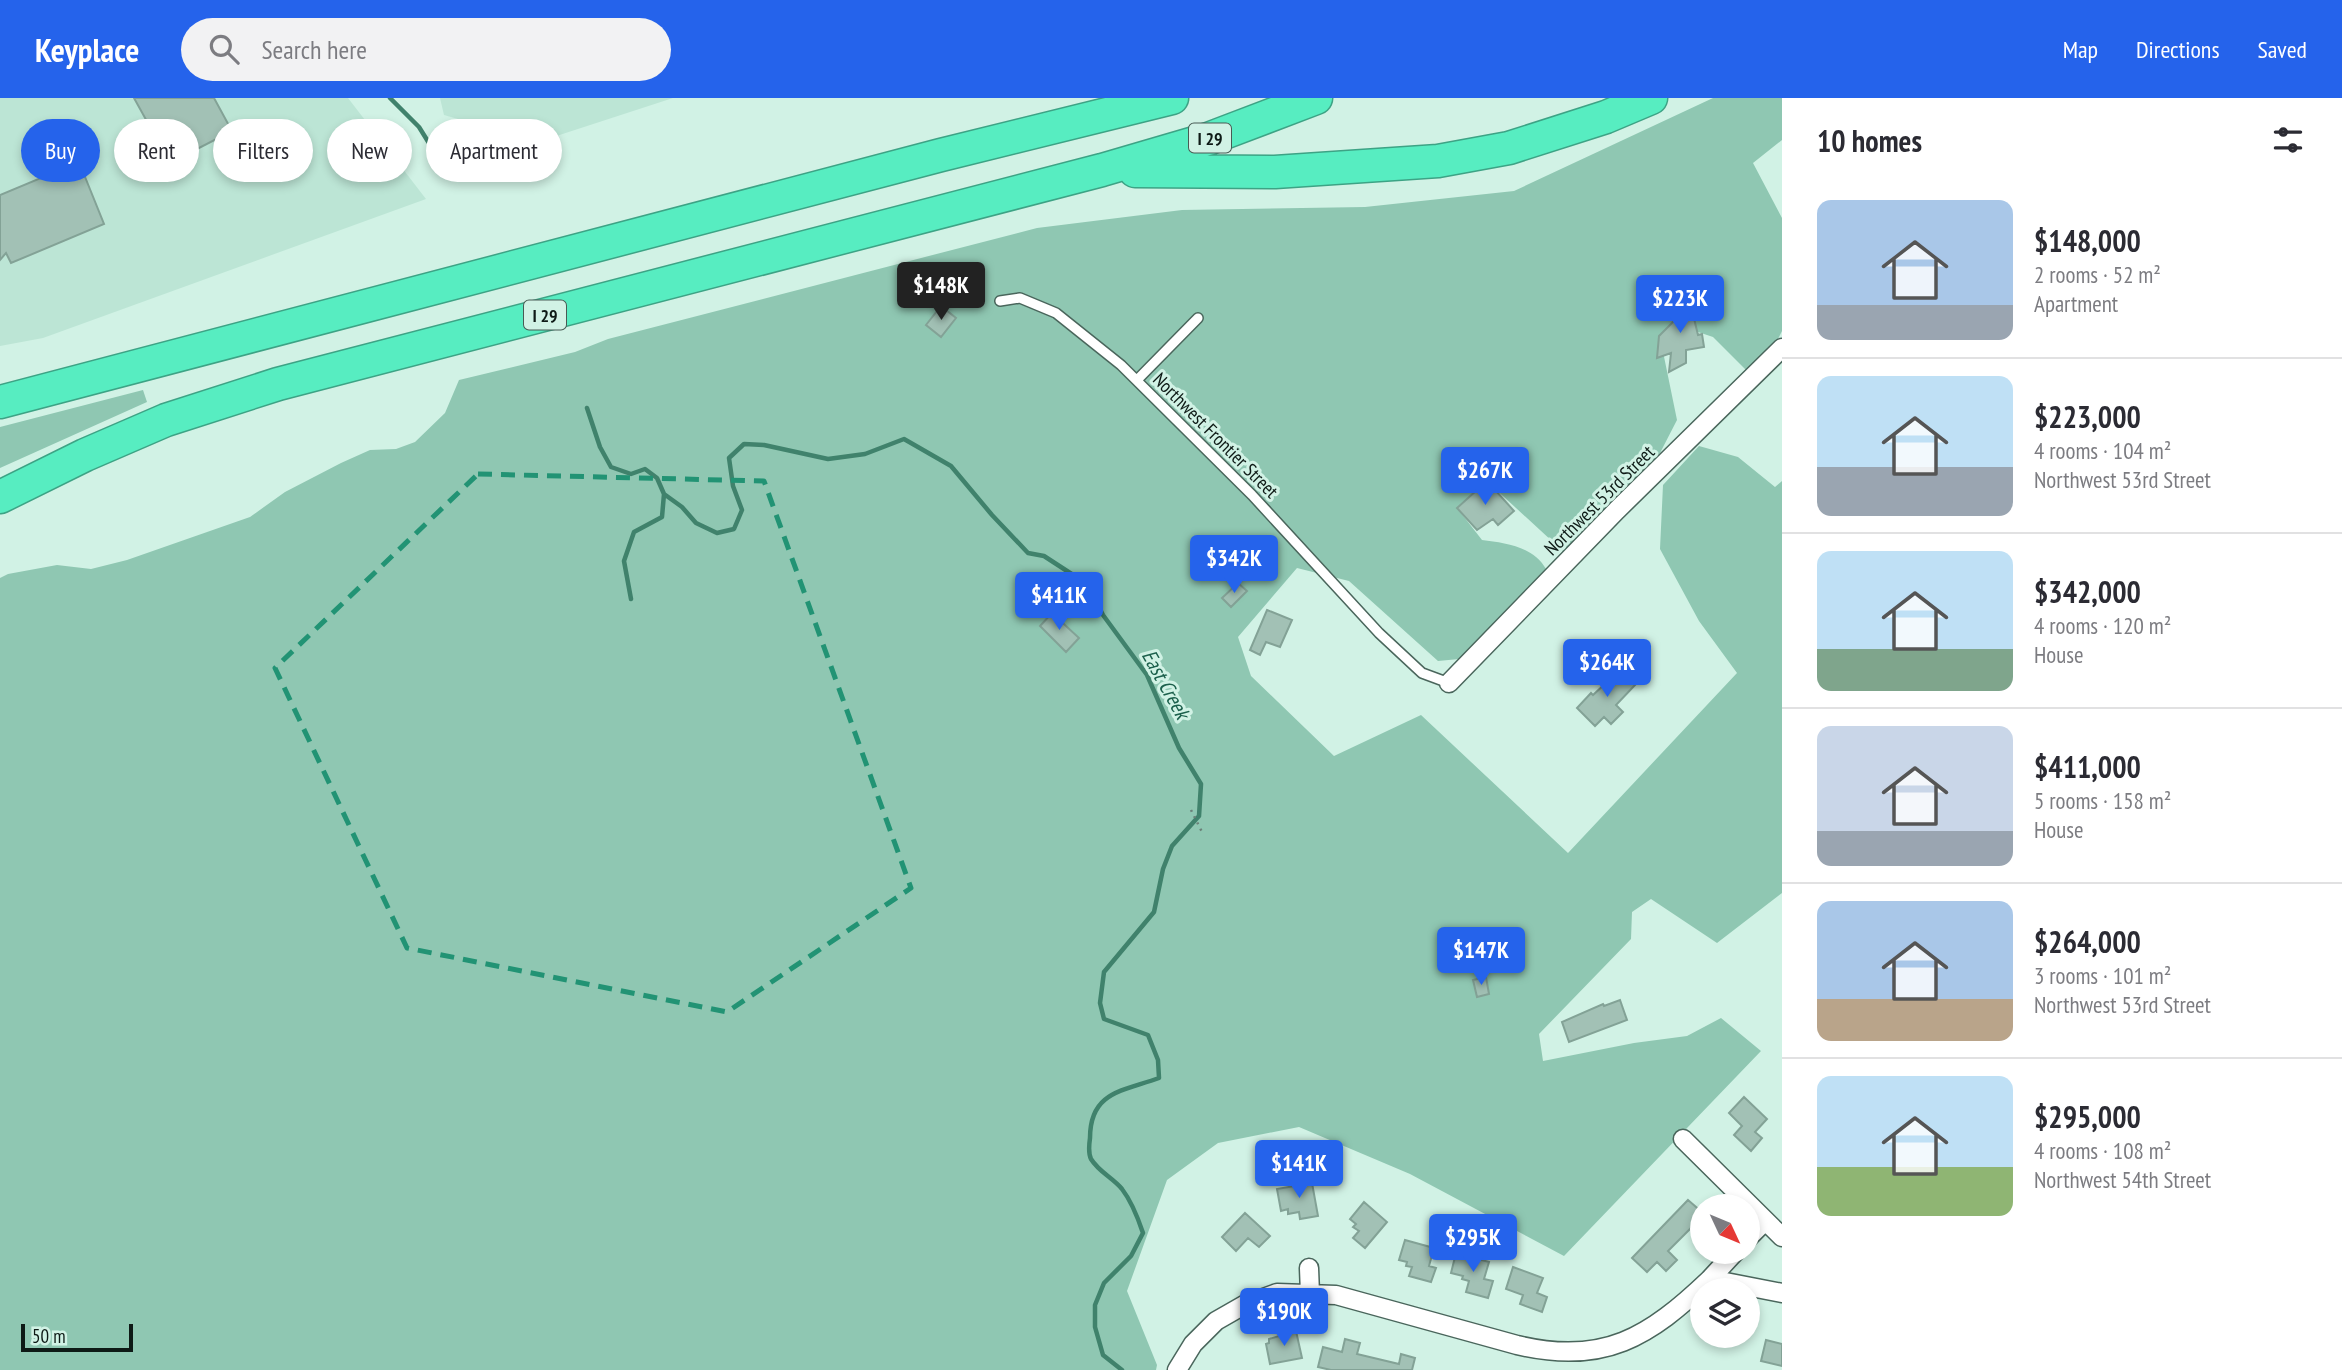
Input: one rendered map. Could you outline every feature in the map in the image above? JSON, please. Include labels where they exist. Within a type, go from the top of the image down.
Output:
[{"type":"highway","points":[[1032,133],[1083,98]]},
{"type":"highway","points":[[0,402],[1172,98]]},
{"type":"highway","name":"I 29","points":[[0,497],[85,455],[166,420],[278,384],[1102,170],[1208,139],[1316,98]]},
{"type":"highway","points":[[1102,170],[1275,172],[1438,161],[1509,149],[1606,117],[1651,98]]},
{"type":"street","name":"Northwest 53rd Street","points":[[1449,683],[1617,510],[1782,348]]},
{"type":"street","points":[[1683,1139],[1782,1237]]},
{"type":"street","points":[[1760,1226],[1765,1221]]},
{"type":"street","points":[[1711,1278],[1724,1264]]},
{"type":"street","points":[[1309,1268],[1310,1294]]},
{"type":"street","points":[[1760,1289],[1782,1293]]},
{"type":"street","points":[[1177,1370],[1193,1344],[1216,1321],[1244,1305],[1277,1293],[1336,1295],[1548,1352],[1581,1353],[1615,1345],[1647,1332],[1690,1298]]},
{"type":"lane","name":"Northwest Frontier Street","points":[[1000,301],[1020,298],[1056,313],[1121,365],[1252,495],[1380,634],[1422,673],[1449,683]]},
{"type":"lane","points":[[1137,380],[1198,318]]},
{"type":"path","points":[[1191,810],[1202,832]]},
{"type":"highlighted area","points":[[478,474],[764,481],[911,888],[727,1012],[407,948],[275,668]]},
{"type":"shaded area","points":[[0,98],[348,98],[364,119],[327,119],[327,182],[412,181],[426,199],[43,338],[0,346]]},
{"type":"shaded area","points":[[440,98],[673,98],[562,134],[562,119],[458,119],[444,115]]},
{"type":"shaded area","points":[[1713,98],[1782,98],[1782,140],[1753,163],[1782,218],[1782,331],[1775,345],[1748,372],[1713,337],[1689,329],[1661,342],[1677,420],[1660,453],[1566,554],[1491,485],[1461,513],[1482,540],[1509,544],[1526,551],[1534,555],[1546,569],[1459,659],[1438,661],[1349,581],[1297,568],[1238,637],[1251,676],[1334,756],[1421,715],[1568,853],[1737,673],[1699,621],[1660,549],[1663,485],[1699,446],[1738,457],[1775,487],[1782,481],[1782,893],[1717,943],[1651,899],[1632,912],[1631,939],[1539,1034],[1543,1061],[1634,1043],[1687,1036],[1721,1018],[1761,1051],[1564,1256],[1410,1174],[1299,1127],[1218,1143],[1167,1180],[1127,1291],[1157,1365],[1156,1370],[0,1370],[0,578],[8,574],[57,565],[91,569],[127,560],[250,517],[285,492],[341,463],[370,450],[396,449],[415,442],[445,413],[459,380],[575,352],[608,339],[1037,228],[1182,210],[1365,207],[1514,191]]},
{"type":"shaded area","points":[[143,390],[147,402],[0,468],[0,427]]},
{"type":"building","points":[[134,98],[214,98],[225,119],[213,119],[213,141],[199,148],[199,119],[146,119]]},
{"type":"building","points":[[31,182],[87,182],[104,224],[11,263],[6,253],[0,260],[0,195]]},
{"type":"building","points":[[1689,298],[1698,335],[1702,334],[1704,347],[1686,350],[1686,363],[1669,372],[1671,353],[1657,358],[1659,336],[1675,320],[1671,302]]},
{"type":"building","points":[[941,306],[956,318],[941,337],[926,325]]},
{"type":"building","points":[[1487,481],[1514,511],[1498,525],[1493,519],[1477,530],[1457,508]]},
{"type":"building","points":[[1238,583],[1247,591],[1231,607],[1222,598]]},
{"type":"building","points":[[1267,610],[1292,620],[1280,647],[1266,642],[1260,655],[1250,650]]},
{"type":"building","points":[[1052,613],[1079,638],[1066,652],[1040,626]]},
{"type":"building","points":[[1621,669],[1636,684],[1616,705],[1623,712],[1611,724],[1604,717],[1595,726],[1577,708]]},
{"type":"building","points":[[1486,977],[1489,994],[1477,997],[1473,980]]},
{"type":"building","points":[[1620,1000],[1627,1020],[1569,1042],[1562,1022],[1603,1004],[1604,1006]]},
{"type":"building","points":[[1744,1097],[1767,1119],[1755,1132],[1762,1138],[1751,1151],[1734,1135],[1742,1126],[1729,1113]]},
{"type":"building","points":[[1312,1183],[1318,1216],[1300,1219],[1299,1212],[1288,1214],[1288,1209],[1281,1211],[1277,1189]]},
{"type":"building","points":[[1688,1200],[1690,1202],[1690,1229],[1668,1251],[1677,1260],[1666,1271],[1657,1262],[1647,1272],[1632,1258]]},
{"type":"building","points":[[1364,1202],[1387,1222],[1365,1248],[1353,1238],[1359,1231],[1353,1227],[1356,1224],[1350,1219]]},
{"type":"building","points":[[1245,1213],[1270,1236],[1259,1247],[1248,1238],[1236,1251],[1222,1237]]},
{"type":"building","points":[[1405,1240],[1434,1248],[1429,1266],[1436,1268],[1431,1282],[1409,1276],[1412,1267],[1399,1260]]},
{"type":"building","points":[[1456,1253],[1489,1262],[1484,1279],[1493,1281],[1488,1298],[1466,1292],[1469,1281],[1462,1279],[1463,1276],[1451,1273]]},
{"type":"building","points":[[1513,1267],[1543,1278],[1537,1293],[1547,1297],[1542,1312],[1520,1304],[1523,1295],[1506,1289]]},
{"type":"building","points":[[1296,1331],[1302,1358],[1270,1364],[1266,1344],[1269,1339]]},
{"type":"building","points":[[1345,1339],[1360,1343],[1357,1354],[1399,1364],[1401,1354],[1415,1358],[1412,1370],[1331,1370],[1318,1367],[1323,1347],[1342,1352]]},
{"type":"building","points":[[1766,1340],[1782,1344],[1782,1366],[1761,1361]]},
{"type":"waterway","name":"East Creek","points":[[390,98],[419,127],[426,138]]},
{"type":"waterway","name":"East Creek","points":[[587,408],[600,447],[611,467],[631,474],[645,469],[657,478],[664,494],[682,507],[696,523],[717,533],[734,529],[742,510],[733,486],[729,458],[744,444],[764,445],[828,459],[865,454],[904,439],[951,466],[1028,553],[1044,556],[1087,584],[1103,615],[1147,675],[1179,748],[1201,784],[1199,816],[1172,846],[1163,869],[1154,912],[1104,972],[1100,1003],[1104,1019],[1148,1035],[1158,1060],[1159,1078],[1111,1095],[1096,1111],[1092,1122],[1089,1149],[1091,1159],[1126,1194],[1143,1233],[1131,1256],[1104,1283],[1095,1305],[1095,1327],[1103,1355],[1122,1370]]},
{"type":"waterway","points":[[631,599],[624,561],[634,532],[662,517],[664,494]]}]
